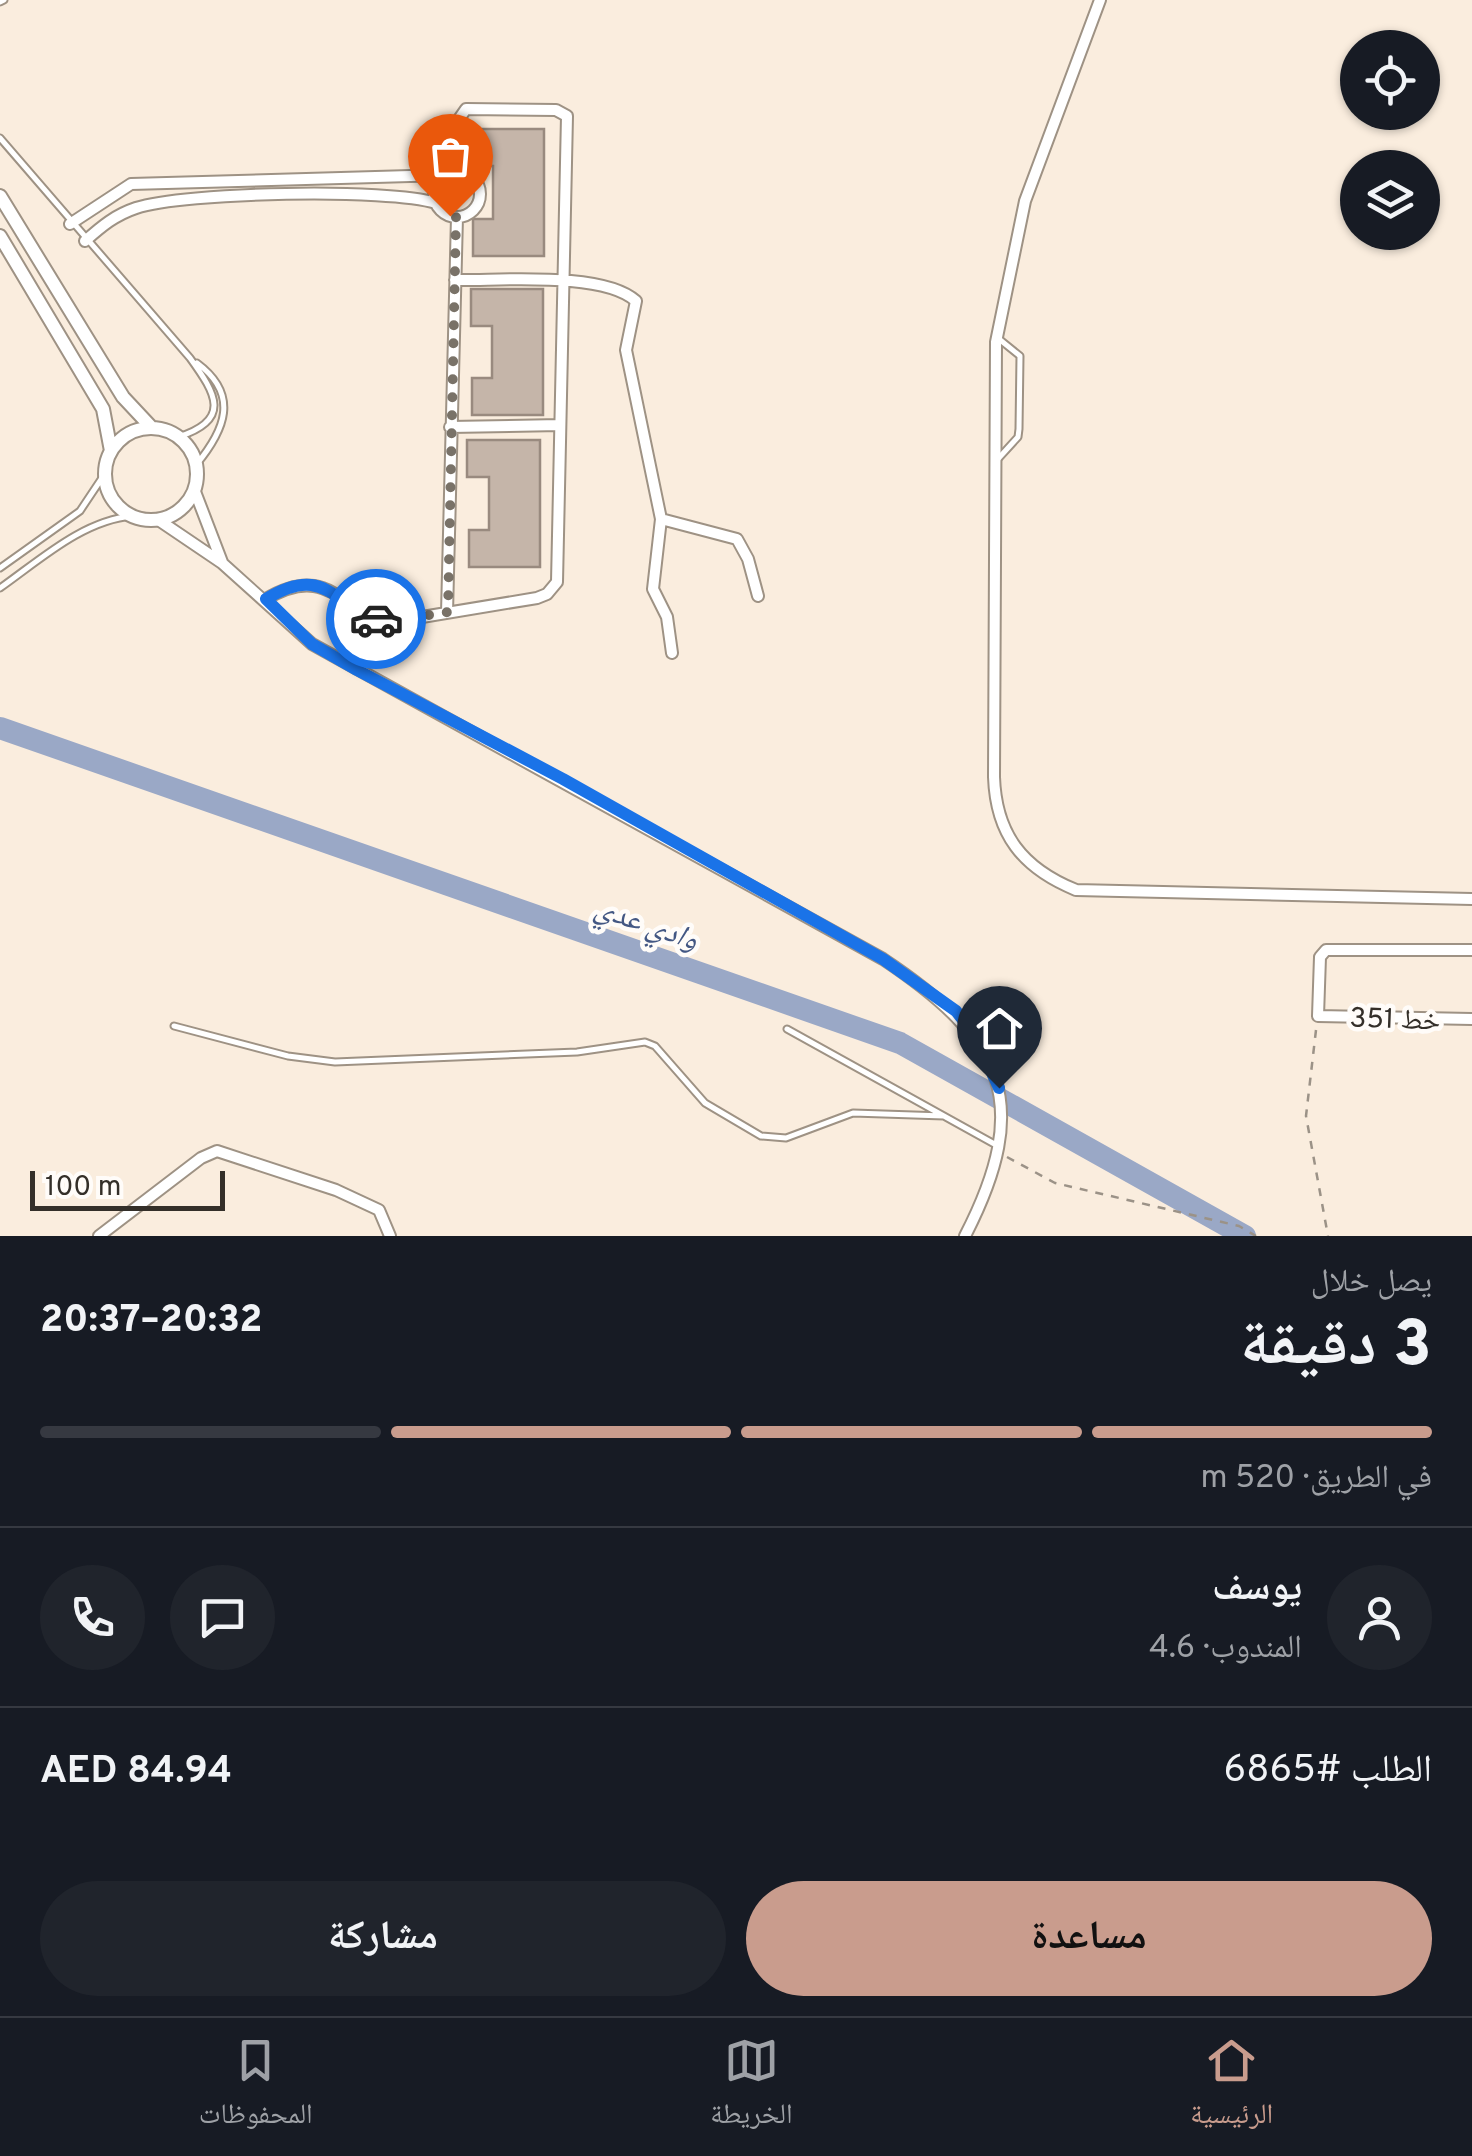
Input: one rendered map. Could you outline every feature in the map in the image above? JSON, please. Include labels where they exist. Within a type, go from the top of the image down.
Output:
[{"type":"street","points":[[1100,0],[1025,201],[997,337],[995,802],[1010,843],[1030,866],[1059,883],[1090,891],[1472,899]]},
{"type":"street","points":[[266,599],[292,586],[312,584],[331,589],[386,622],[537,598],[553,588],[559,574],[568,120],[564,113],[466,109],[459,119],[451,173],[436,184],[436,203]]},
{"type":"street","points":[[70,224],[131,184],[451,173],[469,175],[480,191],[474,209],[456,217]]},
{"type":"street","points":[[86,241],[111,218],[172,199],[379,195],[436,203],[456,217]]},
{"type":"street","points":[[0,196],[123,397],[152,428],[178,437],[196,465],[194,489],[222,563]]},
{"type":"street","points":[[448,612],[456,217]]},
{"type":"street","points":[[0,236],[103,409],[110,451],[104,475],[113,500],[133,516],[157,519],[222,563],[312,644],[656,831],[931,990],[956,1011],[986,1056],[999,1088],[998,1149],[964,1236]]},
{"type":"street","points":[[455,280],[563,281],[606,288],[636,301],[626,350],[661,519],[653,589],[666,617],[672,653]]},
{"type":"street","points":[[450,427],[560,425]]},
{"type":"street","points":[[110,451],[128,434],[152,428]]},
{"type":"street","points":[[157,519],[180,509],[194,489]]},
{"type":"street","points":[[661,519],[737,539],[748,559],[758,596]]},
{"type":"street","points":[[1318,1016],[1320,954],[1326,950],[1472,950]]},
{"type":"street","name":"خط 351","points":[[1318,1016],[1472,1019]]},
{"type":"street","points":[[99,1236],[200,1158],[216,1151],[336,1190],[379,1210],[390,1236]]},
{"type":"lane","points":[[0,138],[70,224],[214,380],[226,407],[220,434],[196,465]]},
{"type":"lane","points":[[995,462],[1014,442],[1019,428],[1020,356],[997,337]]},
{"type":"lane","points":[[178,437],[209,421],[216,402],[190,358]]},
{"type":"lane","points":[[0,568],[80,510],[104,475]]},
{"type":"lane","points":[[0,588],[97,524],[133,516]]},
{"type":"lane","points":[[174,1026],[288,1056],[335,1062],[577,1052],[644,1042],[655,1046],[705,1103],[749,1131],[773,1139],[853,1113],[944,1116]]},
{"type":"lane","points":[[787,1029],[998,1149]]},
{"type":"path","points":[[1318,1016],[1306,1116],[1328,1236]]},
{"type":"path","points":[[998,1149],[1055,1183],[1240,1226],[1256,1236]]},
{"type":"building","points":[[471,129],[544,129],[544,256],[473,256],[473,219],[493,219],[493,166],[471,166]]},
{"type":"building","points":[[471,289],[543,289],[543,415],[472,415],[472,378],[492,378],[492,326],[471,326]]},
{"type":"building","points":[[467,440],[540,440],[540,567],[469,567],[469,530],[489,530],[489,477],[467,477]]},
{"type":"waterway","name":"وادي عدي","points":[[0,728],[900,1043],[1245,1236]]},
{"type":"way so far","points":[[376,619],[386,622],[448,612],[456,217],[450,216]]},
{"type":"route","points":[[376,619],[331,589],[312,584],[292,586],[266,599],[312,644],[563,779],[883,959],[931,990],[956,1011],[975,1035],[999,1088]]}]
